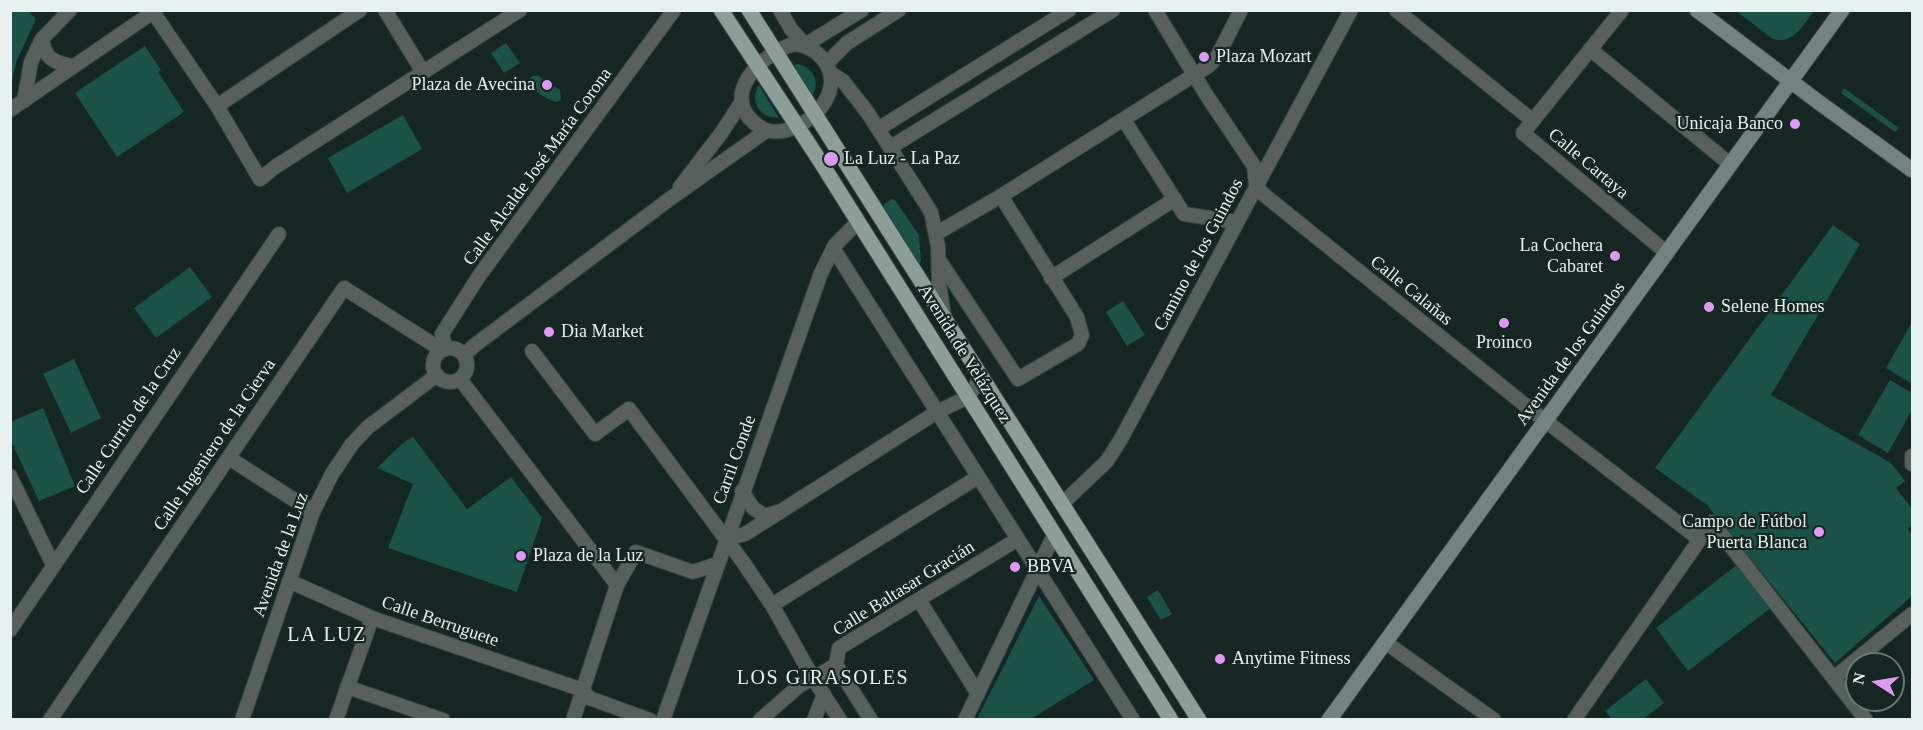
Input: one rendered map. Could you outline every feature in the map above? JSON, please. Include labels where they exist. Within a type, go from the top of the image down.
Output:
[{"type":"main road","name":"Avenida de Velázquez","points":[[721,10],[858,222],[1171,720]]},
{"type":"main road","name":"Avenida de Velázquez","points":[[749,10],[1199,720]]},
{"type":"main road","points":[[1697,10],[1912,170]]},
{"type":"main road","name":"Avenida de los Guindos","points":[[1329,720],[1842,10]]},
{"type":"street","points":[[217,106],[360,10]]},
{"type":"street","points":[[385,10],[423,72]]},
{"type":"street","points":[[10,110],[155,11],[217,106],[260,179],[520,10]]},
{"type":"street","name":"Calle Alcalde José María Corona","points":[[444,349],[442,334],[479,276],[674,10]]},
{"type":"street","points":[[780,10],[791,29],[805,45]]},
{"type":"street","points":[[862,10],[805,45],[794,45],[775,52],[758,65],[748,77],[743,88],[742,101],[746,113],[754,123],[766,131],[783,133],[824,107],[831,91],[829,68],[847,43],[899,10]]},
{"type":"street","points":[[878,129],[1069,10]]},
{"type":"street","points":[[891,147],[1113,10]]},
{"type":"street","points":[[1155,10],[1254,166],[1256,186]]},
{"type":"street","points":[[937,234],[1196,76],[1218,56],[1242,10]]},
{"type":"street","name":"Camino de los Guindos","points":[[1062,504],[1107,461],[1121,440],[1351,10]]},
{"type":"street","points":[[1396,10],[1533,121]]},
{"type":"street","name":"Calle Cartaya","points":[[1622,10],[1523,133],[1667,253]]},
{"type":"street","points":[[24,100],[31,62],[42,39],[60,14]]},
{"type":"street","points":[[42,39],[44,51],[51,59],[60,64],[74,66]]},
{"type":"street","name":"Avenida de Velázquez","points":[[805,45],[819,54],[829,68],[843,81],[891,147],[931,212],[937,234],[939,284],[944,318]]},
{"type":"street","points":[[1590,49],[1731,165]]},
{"type":"street","points":[[671,198],[722,132],[742,101]]},
{"type":"street","points":[[1124,120],[1184,214],[1236,222]]},
{"type":"street","points":[[464,355],[671,198],[766,131]]},
{"type":"street","name":"Calle Calañas","points":[[1256,186],[1546,422],[1699,539]]},
{"type":"street","points":[[1001,196],[1051,278],[1175,199]]},
{"type":"street","name":"Carril Conde","points":[[663,720],[742,491],[821,273],[833,248],[858,222]]},
{"type":"street","name":"Calle Currito de la Cruz","points":[[10,630],[279,234]]},
{"type":"street","points":[[833,248],[1133,720]]},
{"type":"street","name":"Avenida de Velázquez","points":[[939,260],[1018,379],[1078,344],[1082,335],[1077,317],[1051,278]]},
{"type":"street","name":"Calle Ingeniero de la Cierva","points":[[50,720],[344,288],[444,349]]},
{"type":"street","points":[[444,349],[456,349],[464,355],[467,365],[460,379],[450,382],[437,375],[435,359],[444,349]]},
{"type":"street","points":[[532,351],[594,434],[629,409],[772,605],[813,678],[840,720]]},
{"type":"street","name":"Avenida de la Luz","points":[[242,720],[313,512],[332,474],[352,444],[368,427],[437,375]]},
{"type":"street","points":[[726,539],[745,534],[937,412],[968,397],[981,378]]},
{"type":"street","points":[[460,379],[617,585]]},
{"type":"street","points":[[1912,456],[1912,464]]},
{"type":"street","points":[[229,458],[313,512]]},
{"type":"street","points":[[10,476],[53,565]]},
{"type":"street","points":[[772,605],[978,477]]},
{"type":"street","points":[[742,491],[753,508],[765,516],[782,511]]},
{"type":"street","points":[[1574,720],[1712,522],[1866,720]]},
{"type":"street","points":[[965,720],[1054,535]]},
{"type":"street","name":"Calle Baltasar Gracián","points":[[760,720],[799,686],[836,665],[839,648],[1018,538]]},
{"type":"street","points":[[573,720],[617,585],[636,552],[693,572],[717,564]]},
{"type":"street","name":"Calle Berruguete","points":[[289,581],[372,618],[582,690],[589,698],[650,720]]},
{"type":"street","points":[[919,600],[978,694]]},
{"type":"street","points":[[1834,678],[1912,614]]},
{"type":"street","points":[[336,720],[372,618]]},
{"type":"street","points":[[1385,642],[1494,720]]},
{"type":"street","points":[[836,665],[871,720]]},
{"type":"street","points":[[347,687],[443,720]]},
{"type":"street","points":[[814,720],[824,694]]},
{"type":"green space","points":[[11,10],[28,11],[36,19],[17,60],[11,85]]},
{"type":"green space","points":[[1736,11],[1814,11],[1797,32],[1780,40],[1773,39]]},
{"type":"green space","points":[[506,43],[520,63],[504,73],[491,53]]},
{"type":"green space","points":[[145,46],[161,70],[158,72],[184,112],[117,157],[75,93]]},
{"type":"green space","points":[[798,64],[808,68],[814,76],[816,86],[812,96],[793,65]]},
{"type":"green space","points":[[533,76],[538,76],[560,90],[561,99],[558,102],[554,101],[537,92],[529,82]]},
{"type":"green space","points":[[759,85],[779,118],[766,115],[758,108],[755,97]]},
{"type":"green space","points":[[1844,88],[1899,128],[1895,132],[1841,93]]},
{"type":"green space","points":[[403,115],[422,149],[347,193],[328,158]]},
{"type":"green space","points":[[892,199],[895,200],[919,235],[921,262],[918,264],[884,209],[884,204]]},
{"type":"green space","name":"Campo de Fútbol Puerta Blanca","points":[[1833,225],[1860,244],[1771,395],[1891,463],[1905,481],[1896,488],[1912,509],[1912,525],[1908,529],[1912,535],[1912,596],[1835,663],[1707,505],[1655,468]]},
{"type":"green space","points":[[190,267],[212,297],[156,338],[134,308]]},
{"type":"green space","points":[[1123,301],[1145,335],[1127,346],[1106,312]]},
{"type":"green space","points":[[1912,322],[1912,384],[1886,368]]},
{"type":"green space","points":[[74,359],[101,418],[71,433],[43,374]]},
{"type":"green space","points":[[1890,380],[1912,393],[1912,410],[1888,453],[1858,435]]},
{"type":"green space","points":[[43,408],[75,486],[39,501],[11,441],[10,422]]},
{"type":"green space","points":[[413,437],[467,509],[511,477],[542,518],[517,592],[388,548],[413,484],[377,468],[403,443]]},
{"type":"green space","points":[[1738,564],[1772,607],[1688,671],[1656,628]]},
{"type":"green space","points":[[1158,590],[1172,614],[1161,620],[1147,597]]},
{"type":"green space","points":[[1039,596],[1094,680],[1031,719],[977,719]]},
{"type":"green space","points":[[1646,679],[1664,703],[1643,719],[1612,719],[1605,711]]},
{"type":"place","name":"Plaza Mozart","points":[[1204,57]]},
{"type":"place","name":"Plaza de Avecina","points":[[547,85]]},
{"type":"place","name":"Unicaja Banco","points":[[1795,124]]},
{"type":"place","name":"La Luz - La Paz","points":[[831,159]]},
{"type":"place","name":"La Cochera Cabaret","points":[[1615,256]]},
{"type":"place","name":"Selene Homes","points":[[1709,307]]},
{"type":"place","name":"Proinco","points":[[1504,323]]},
{"type":"place","name":"Dia Market","points":[[549,332]]},
{"type":"place","name":"Campo de Fútbol Puerta Blanca","points":[[1819,532]]},
{"type":"place","name":"Plaza de la Luz","points":[[521,556]]},
{"type":"place","name":"BBVA","points":[[1015,567]]},
{"type":"place","name":"Anytime Fitness","points":[[1220,659]]},
{"type":"district","name":"LA LUZ","points":[[327,636]]},
{"type":"district","name":"LOS GIRASOLES","points":[[823,679]]}]
